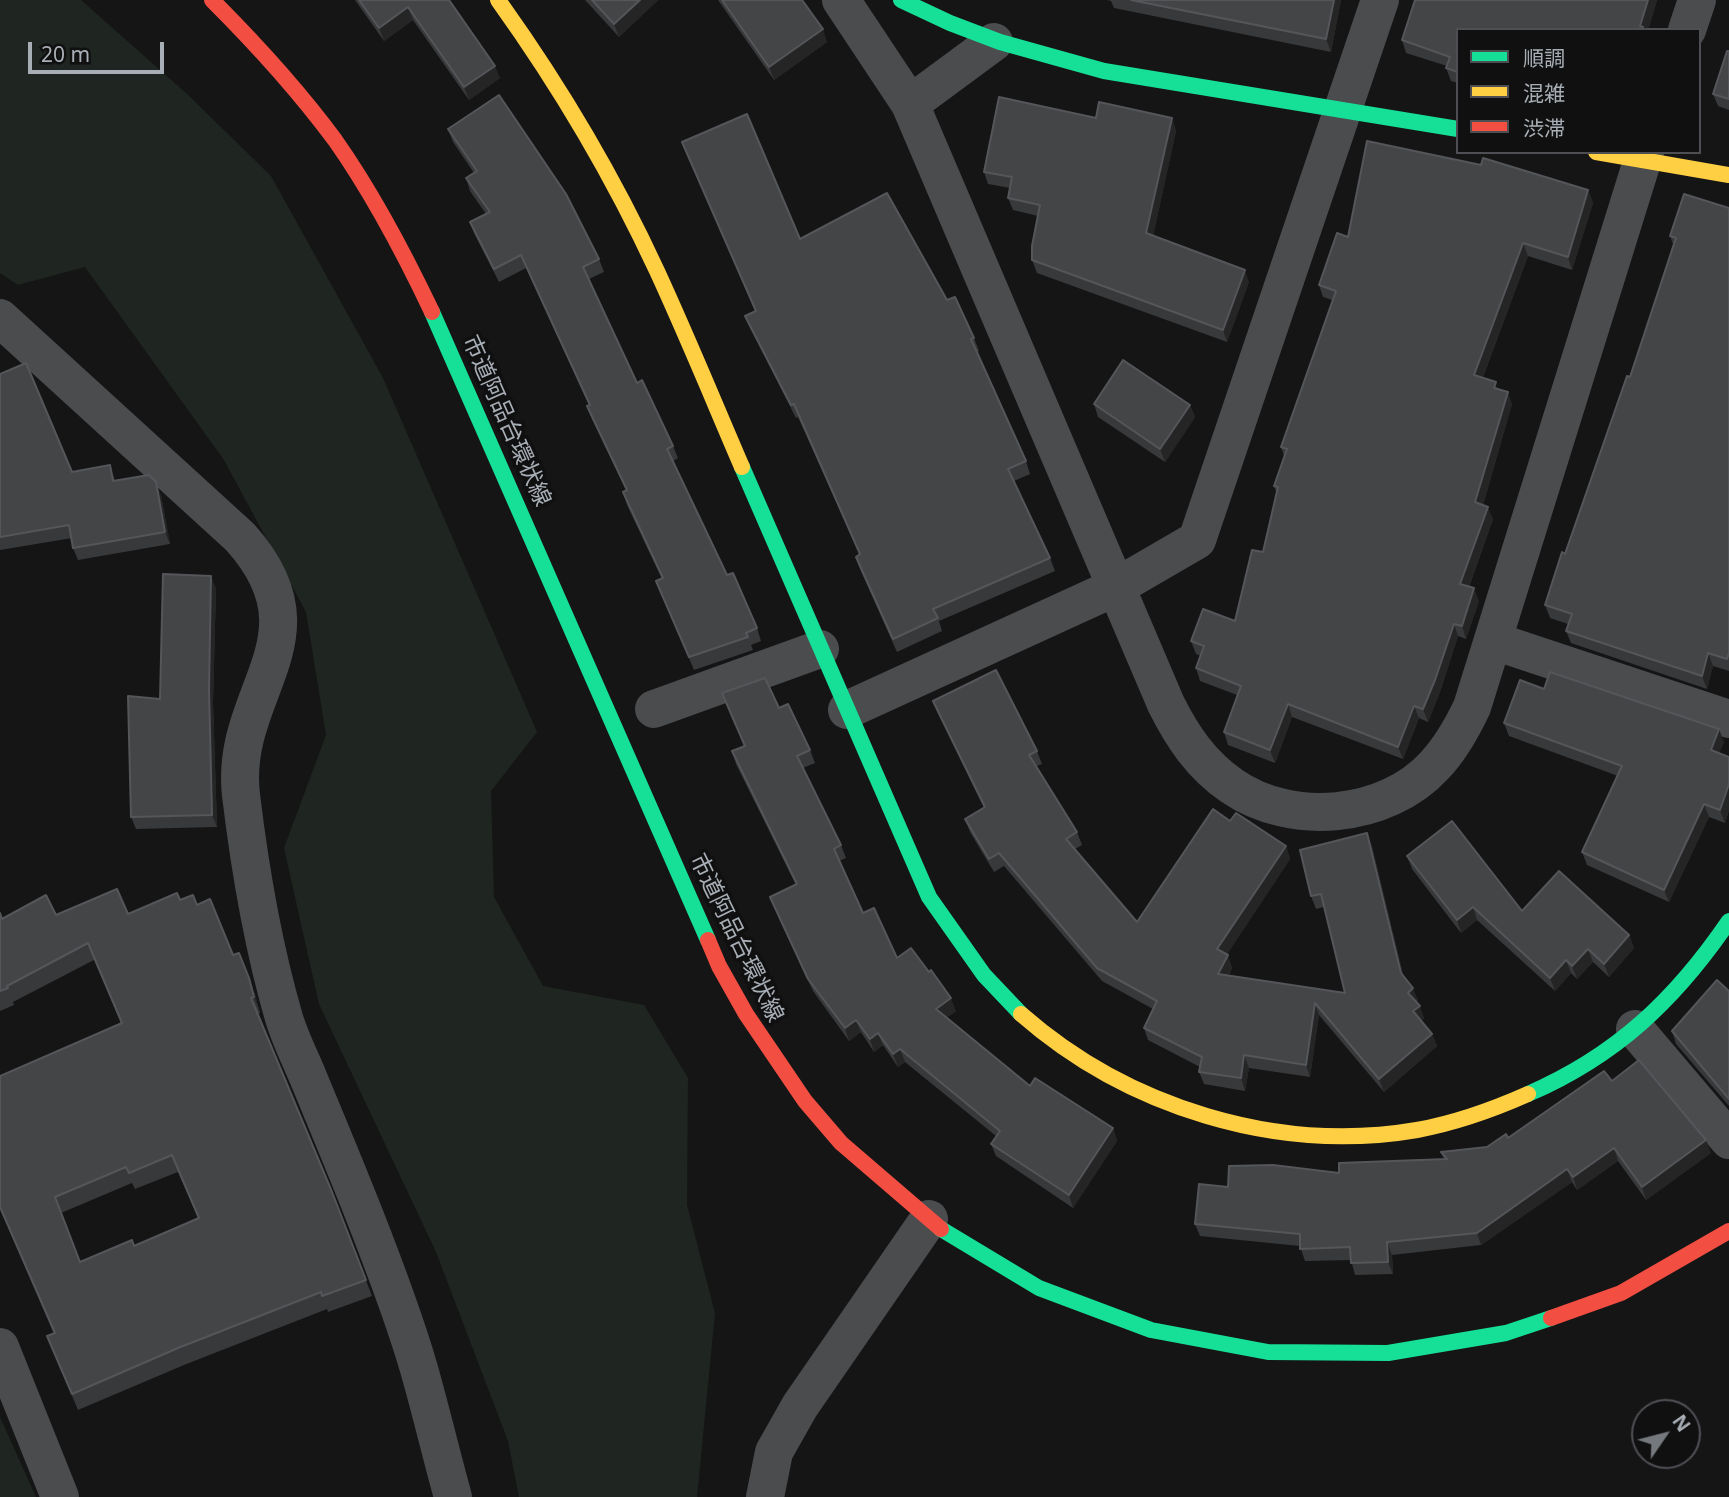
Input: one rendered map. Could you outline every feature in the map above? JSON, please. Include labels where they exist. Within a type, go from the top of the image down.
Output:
[{"type":"street","name":"市道阿品台環状線","points":[[212,0],[276,68],[314,114],[349,162],[410,264],[436,317],[714,954],[753,1029],[794,1089],[841,1143],[894,1193],[950,1237],[1012,1274],[1076,1305],[1145,1328],[1215,1345],[1286,1354],[1357,1356],[1429,1350],[1499,1336],[1568,1316],[1634,1288],[1697,1253],[1729,1231]]},
{"type":"street","points":[[498,0],[569,104],[615,186],[657,271],[929,897],[971,960],[1023,1016],[1083,1062],[1150,1098],[1221,1122],[1296,1136],[1371,1137],[1446,1125],[1518,1102],[1584,1067],[1635,1029],[1697,967],[1729,921]]},
{"type":"street","points":[[841,0],[910,104],[1182,736],[1205,764],[1233,787],[1265,803],[1300,811],[1337,812],[1372,804],[1405,789],[1433,767],[1456,739],[1472,707],[1494,641],[1644,156]]},
{"type":"street","points":[[901,0],[941,21],[1048,59],[1104,71],[1456,130]]},
{"type":"street","points":[[847,710],[1116,587],[1197,540],[1380,0]]},
{"type":"street","points":[[1688,28],[1697,0]]},
{"type":"street","points":[[910,104],[994,42]]},
{"type":"street","points":[[1620,154],[1644,156],[1729,175]]},
{"type":"street","points":[[0,318],[240,537],[257,555],[269,577],[276,600],[279,625],[276,649],[246,731],[240,774],[259,913],[284,1020],[365,1215],[418,1367],[453,1497]]},
{"type":"street","points":[[1494,641],[1729,719]]},
{"type":"street","points":[[654,709],[820,649]]},
{"type":"street","points":[[1635,1029],[1729,1140]]},
{"type":"street","points":[[765,1497],[774,1452],[800,1406],[929,1219]]},
{"type":"street","points":[[0,1347],[60,1497]]},
{"type":"shaded area","points":[[0,0],[81,0],[186,93],[271,176],[383,378],[537,732],[491,791],[494,897],[543,986],[644,1005],[688,1078],[687,1205],[715,1313],[697,1497],[519,1497],[508,1441],[436,1252],[319,1004],[284,848],[326,735],[306,612],[224,460],[85,267],[18,285],[0,273]]},
{"type":"shaded area","points":[[0,1417],[36,1497],[0,1497]]},
{"type":"building","points":[[359,0],[449,0],[495,66],[464,87],[408,7],[379,28]]},
{"type":"building","points":[[592,0],[640,0],[614,24]]},
{"type":"building","points":[[722,0],[802,0],[823,29],[769,67]]},
{"type":"building","points":[[1131,0],[1334,0],[1326,39]]},
{"type":"building","points":[[1415,0],[1648,0],[1640,26],[1643,28],[1456,28],[1456,71],[1446,68],[1450,57],[1402,40]]},
{"type":"building","points":[[1729,51],[1729,99],[1713,94]]},
{"type":"building","points":[[499,95],[566,194],[599,259],[583,267],[637,383],[642,380],[673,446],[667,449],[727,575],[733,573],[757,628],[746,633],[748,637],[689,657],[656,581],[663,578],[623,492],[627,490],[521,255],[494,269],[470,222],[490,212],[466,178],[477,171],[448,129]]},
{"type":"building","points":[[999,97],[1096,118],[1099,102],[1172,118],[1146,233],[1245,270],[1223,330],[1032,260],[1040,205],[1008,198],[1012,177],[984,172]]},
{"type":"building","points":[[747,114],[800,239],[887,193],[947,300],[955,297],[1026,461],[1008,469],[1050,558],[933,609],[938,618],[893,639],[856,557],[860,554],[794,404],[791,405],[745,316],[756,311],[682,142]]},
{"type":"building","points":[[1367,141],[1481,165],[1483,158],[1588,190],[1568,257],[1523,243],[1474,375],[1496,382],[1494,388],[1508,392],[1475,502],[1488,507],[1460,584],[1474,588],[1462,626],[1454,624],[1423,709],[1414,706],[1398,747],[1288,704],[1270,750],[1224,732],[1241,686],[1196,668],[1204,646],[1191,641],[1203,609],[1235,621],[1252,550],[1263,552],[1278,487],[1274,486],[1287,449],[1281,447],[1336,291],[1319,285],[1337,233],[1348,237]]},
{"type":"building","points":[[1684,194],[1729,208],[1729,653],[1727,659],[1708,653],[1702,676],[1566,631],[1572,614],[1545,605],[1627,376],[1630,377],[1676,238],[1670,236]]},
{"type":"building","points":[[1123,360],[1190,405],[1160,449],[1094,404]]},
{"type":"building","points":[[26,363],[72,472],[110,465],[113,481],[149,475],[156,482],[165,532],[73,548],[69,525],[0,537],[0,374]]},
{"type":"building","points":[[163,574],[211,576],[209,689],[212,815],[131,817],[128,696],[160,699]]},
{"type":"building","points":[[996,670],[1037,751],[1029,755],[1077,832],[1066,839],[1137,922],[1213,809],[1230,821],[1236,813],[1286,846],[1217,949],[1228,955],[1218,974],[1345,993],[1321,894],[1311,896],[1300,850],[1367,833],[1401,973],[1413,988],[1408,993],[1420,1006],[1413,1011],[1432,1034],[1379,1079],[1315,1003],[1306,1065],[1244,1055],[1241,1078],[1199,1072],[1202,1057],[1144,1028],[1157,1001],[1097,968],[999,853],[989,859],[965,819],[985,807],[933,701]]},
{"type":"building","points":[[1550,672],[1719,729],[1711,750],[1729,757],[1729,784],[1720,810],[1704,804],[1664,890],[1582,852],[1622,766],[1504,723],[1520,680],[1544,689]]},
{"type":"building","points":[[765,678],[779,708],[788,704],[810,750],[797,756],[841,845],[834,849],[863,913],[874,908],[897,958],[911,948],[929,972],[931,970],[951,998],[936,1009],[1030,1086],[1035,1078],[1113,1128],[1069,1195],[991,1144],[1000,1131],[900,1049],[893,1054],[878,1033],[870,1039],[856,1020],[845,1028],[808,979],[770,897],[797,884],[732,751],[745,746],[722,693]]},
{"type":"building","points":[[1452,821],[1522,911],[1559,871],[1629,935],[1604,964],[1588,949],[1572,966],[1566,960],[1550,978],[1473,907],[1457,920],[1407,856]]},
{"type":"building","points":[[117,889],[128,914],[177,893],[180,900],[193,895],[197,905],[210,899],[233,955],[239,953],[249,978],[254,997],[251,998],[366,1280],[322,1296],[321,1292],[178,1348],[72,1394],[47,1336],[55,1333],[0,1207],[0,1076],[122,1023],[88,943],[0,991],[0,913],[2,919],[46,895],[56,915]],"holes":[[[172,1155],[199,1218],[134,1246],[132,1240],[80,1262],[55,1197],[126,1167],[129,1173]]]},
{"type":"building","points":[[1717,980],[1729,991],[1729,1099],[1672,1031]]},
{"type":"building","points":[[1639,1060],[1706,1140],[1642,1187],[1614,1148],[1573,1177],[1567,1169],[1477,1233],[1387,1242],[1388,1262],[1351,1263],[1350,1247],[1300,1249],[1300,1234],[1195,1224],[1199,1184],[1228,1187],[1229,1166],[1273,1165],[1339,1173],[1339,1163],[1447,1159],[1441,1152],[1487,1147],[1506,1134],[1508,1138],[1604,1071],[1612,1081]]},
{"type":"traffic: fast","points":[[901,0],[1000,42],[1104,71],[1456,129]]},
{"type":"traffic: fast","points":[[432,312],[708,940]]},
{"type":"traffic: fast","points":[[742,467],[929,897],[984,975],[1021,1014]]},
{"type":"traffic: fast","points":[[1528,1094],[1589,1062],[1641,1023],[1687,976],[1729,921]]},
{"type":"traffic: fast","points":[[941,1229],[1039,1288],[1151,1330],[1268,1352],[1388,1353],[1506,1333],[1551,1318]]},
{"type":"traffic: slow","points":[[498,0],[564,98],[622,201],[668,295],[742,467]]},
{"type":"traffic: slow","points":[[1608,154],[1729,175]]},
{"type":"traffic: slow","points":[[1021,1014],[1063,1047],[1108,1075],[1156,1098],[1206,1116],[1258,1128],[1311,1135],[1364,1136],[1417,1130],[1473,1115],[1528,1094]]},
{"type":"traffic: jam","points":[[212,0],[276,68],[335,140],[387,224],[432,312]]},
{"type":"traffic: jam","points":[[708,940],[746,1014],[805,1101],[841,1143],[941,1229]]},
{"type":"traffic: jam","points":[[1551,1318],[1621,1293],[1729,1231]]}]
